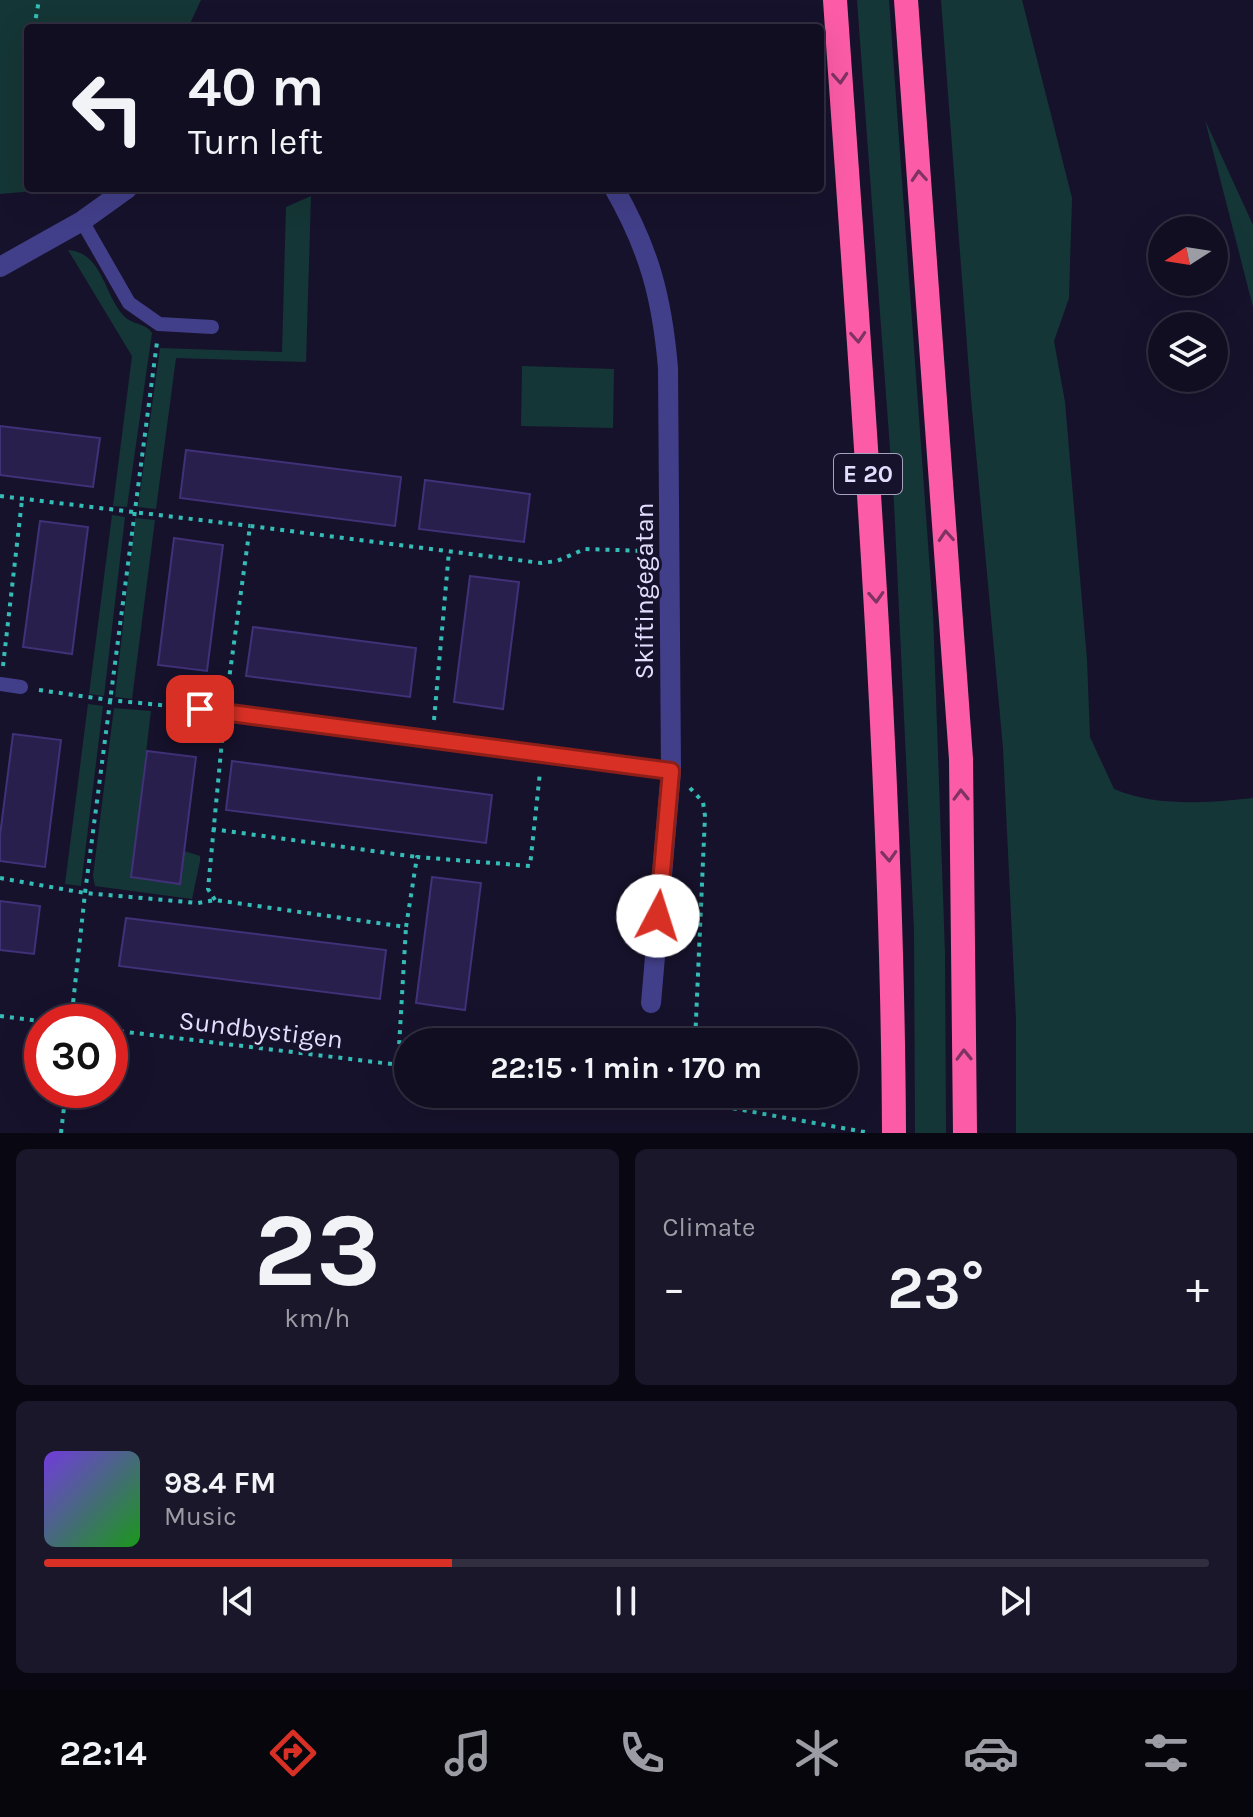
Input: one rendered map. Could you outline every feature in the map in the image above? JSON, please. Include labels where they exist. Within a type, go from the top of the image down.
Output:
[{"type":"highway","name":"E 20","points":[[835,0],[875,577],[887,799],[894,1133]]},
{"type":"highway","name":"E 20","points":[[906,0],[961,759],[965,1133]]},
{"type":"street","points":[[0,267],[82,221],[122,192]]},
{"type":"street","name":"Skiftingegatan","points":[[616,192],[636,226],[656,281],[668,368],[671,771],[651,1003]]},
{"type":"lane","points":[[82,221],[129,303],[159,324],[212,327]]},
{"type":"lane","points":[[0,684],[21,687]]},
{"type":"lane","points":[[200,709],[671,771]]},
{"type":"path","points":[[35,24],[39,0]]},
{"type":"path","points":[[73,1004],[157,334]]},
{"type":"path","points":[[0,496],[541,563],[557,561],[585,549],[670,551]]},
{"type":"path","points":[[0,684],[22,499]]},
{"type":"path","points":[[215,900],[208,889],[212,829],[250,526]]},
{"type":"path","points":[[432,739],[449,551]]},
{"type":"path","points":[[21,687],[200,709]]},
{"type":"path","points":[[212,829],[417,857],[530,866],[542,754]]},
{"type":"path","points":[[671,771],[699,796],[705,809],[696,1028]]},
{"type":"path","points":[[399,1028],[406,927],[417,857]]},
{"type":"path","points":[[0,878],[85,893],[198,903],[215,900],[406,927]]},
{"type":"path","points":[[0,1016],[24,1019]]},
{"type":"path","name":"Sundbystigen","points":[[128,1032],[394,1065]]},
{"type":"path","points":[[61,1133],[64,1108]]},
{"type":"path","points":[[731,1108],[870,1133]]},
{"type":"green space","points":[[0,0],[201,0],[190,24],[24,24],[24,192],[0,194]]},
{"type":"green space","points":[[857,0],[889,0],[933,613],[945,953],[946,1133],[915,1133],[914,930],[894,503]]},
{"type":"green space","points":[[941,0],[1022,0],[1072,198],[1069,298],[1054,341],[1065,402],[1087,660],[1090,737],[1114,789],[1130,795],[1165,801],[1200,802],[1253,798],[1253,1133],[1016,1133],[1016,1019],[1003,748],[971,398]]},
{"type":"green space","points":[[1205,120],[1253,225],[1253,307]]},
{"type":"green space","points":[[311,196],[306,362],[176,358],[156,509],[138,507],[160,348],[282,352],[286,207]]},
{"type":"green space","points":[[68,250],[89,258],[125,317],[152,333],[127,507],[113,506],[132,356]]},
{"type":"green space","points":[[522,366],[614,369],[613,428],[521,426]]},
{"type":"green space","points":[[112,515],[125,517],[104,696],[89,694]]},
{"type":"green space","points":[[135,518],[155,520],[132,699],[115,697]]},
{"type":"green space","points":[[88,704],[103,706],[81,886],[65,884]]},
{"type":"green space","points":[[114,708],[151,711],[131,877],[180,884],[184,851],[200,856],[192,899],[95,886],[93,876]]},
{"type":"building","points":[[0,426],[100,438],[93,487],[0,475]]},
{"type":"building","points":[[186,450],[401,477],[395,526],[180,498]]},
{"type":"building","points":[[425,480],[530,494],[524,542],[419,529]]},
{"type":"building","points":[[40,521],[88,527],[72,654],[23,647]]},
{"type":"building","points":[[174,538],[223,545],[207,671],[158,665]]},
{"type":"building","points":[[470,576],[519,582],[503,709],[454,702]]},
{"type":"building","points":[[253,627],[416,648],[410,697],[246,676]]},
{"type":"building","points":[[13,734],[61,740],[45,867],[0,861],[0,835]]},
{"type":"building","points":[[147,751],[196,757],[180,884],[131,877]]},
{"type":"building","points":[[232,761],[492,795],[486,843],[226,810]]},
{"type":"building","points":[[432,877],[481,883],[465,1010],[416,1003]]},
{"type":"building","points":[[0,901],[40,906],[34,954],[0,950]]},
{"type":"building","points":[[126,918],[386,950],[380,999],[119,966]]},
{"type":"route","points":[[200,709],[671,771],[658,916]]}]
